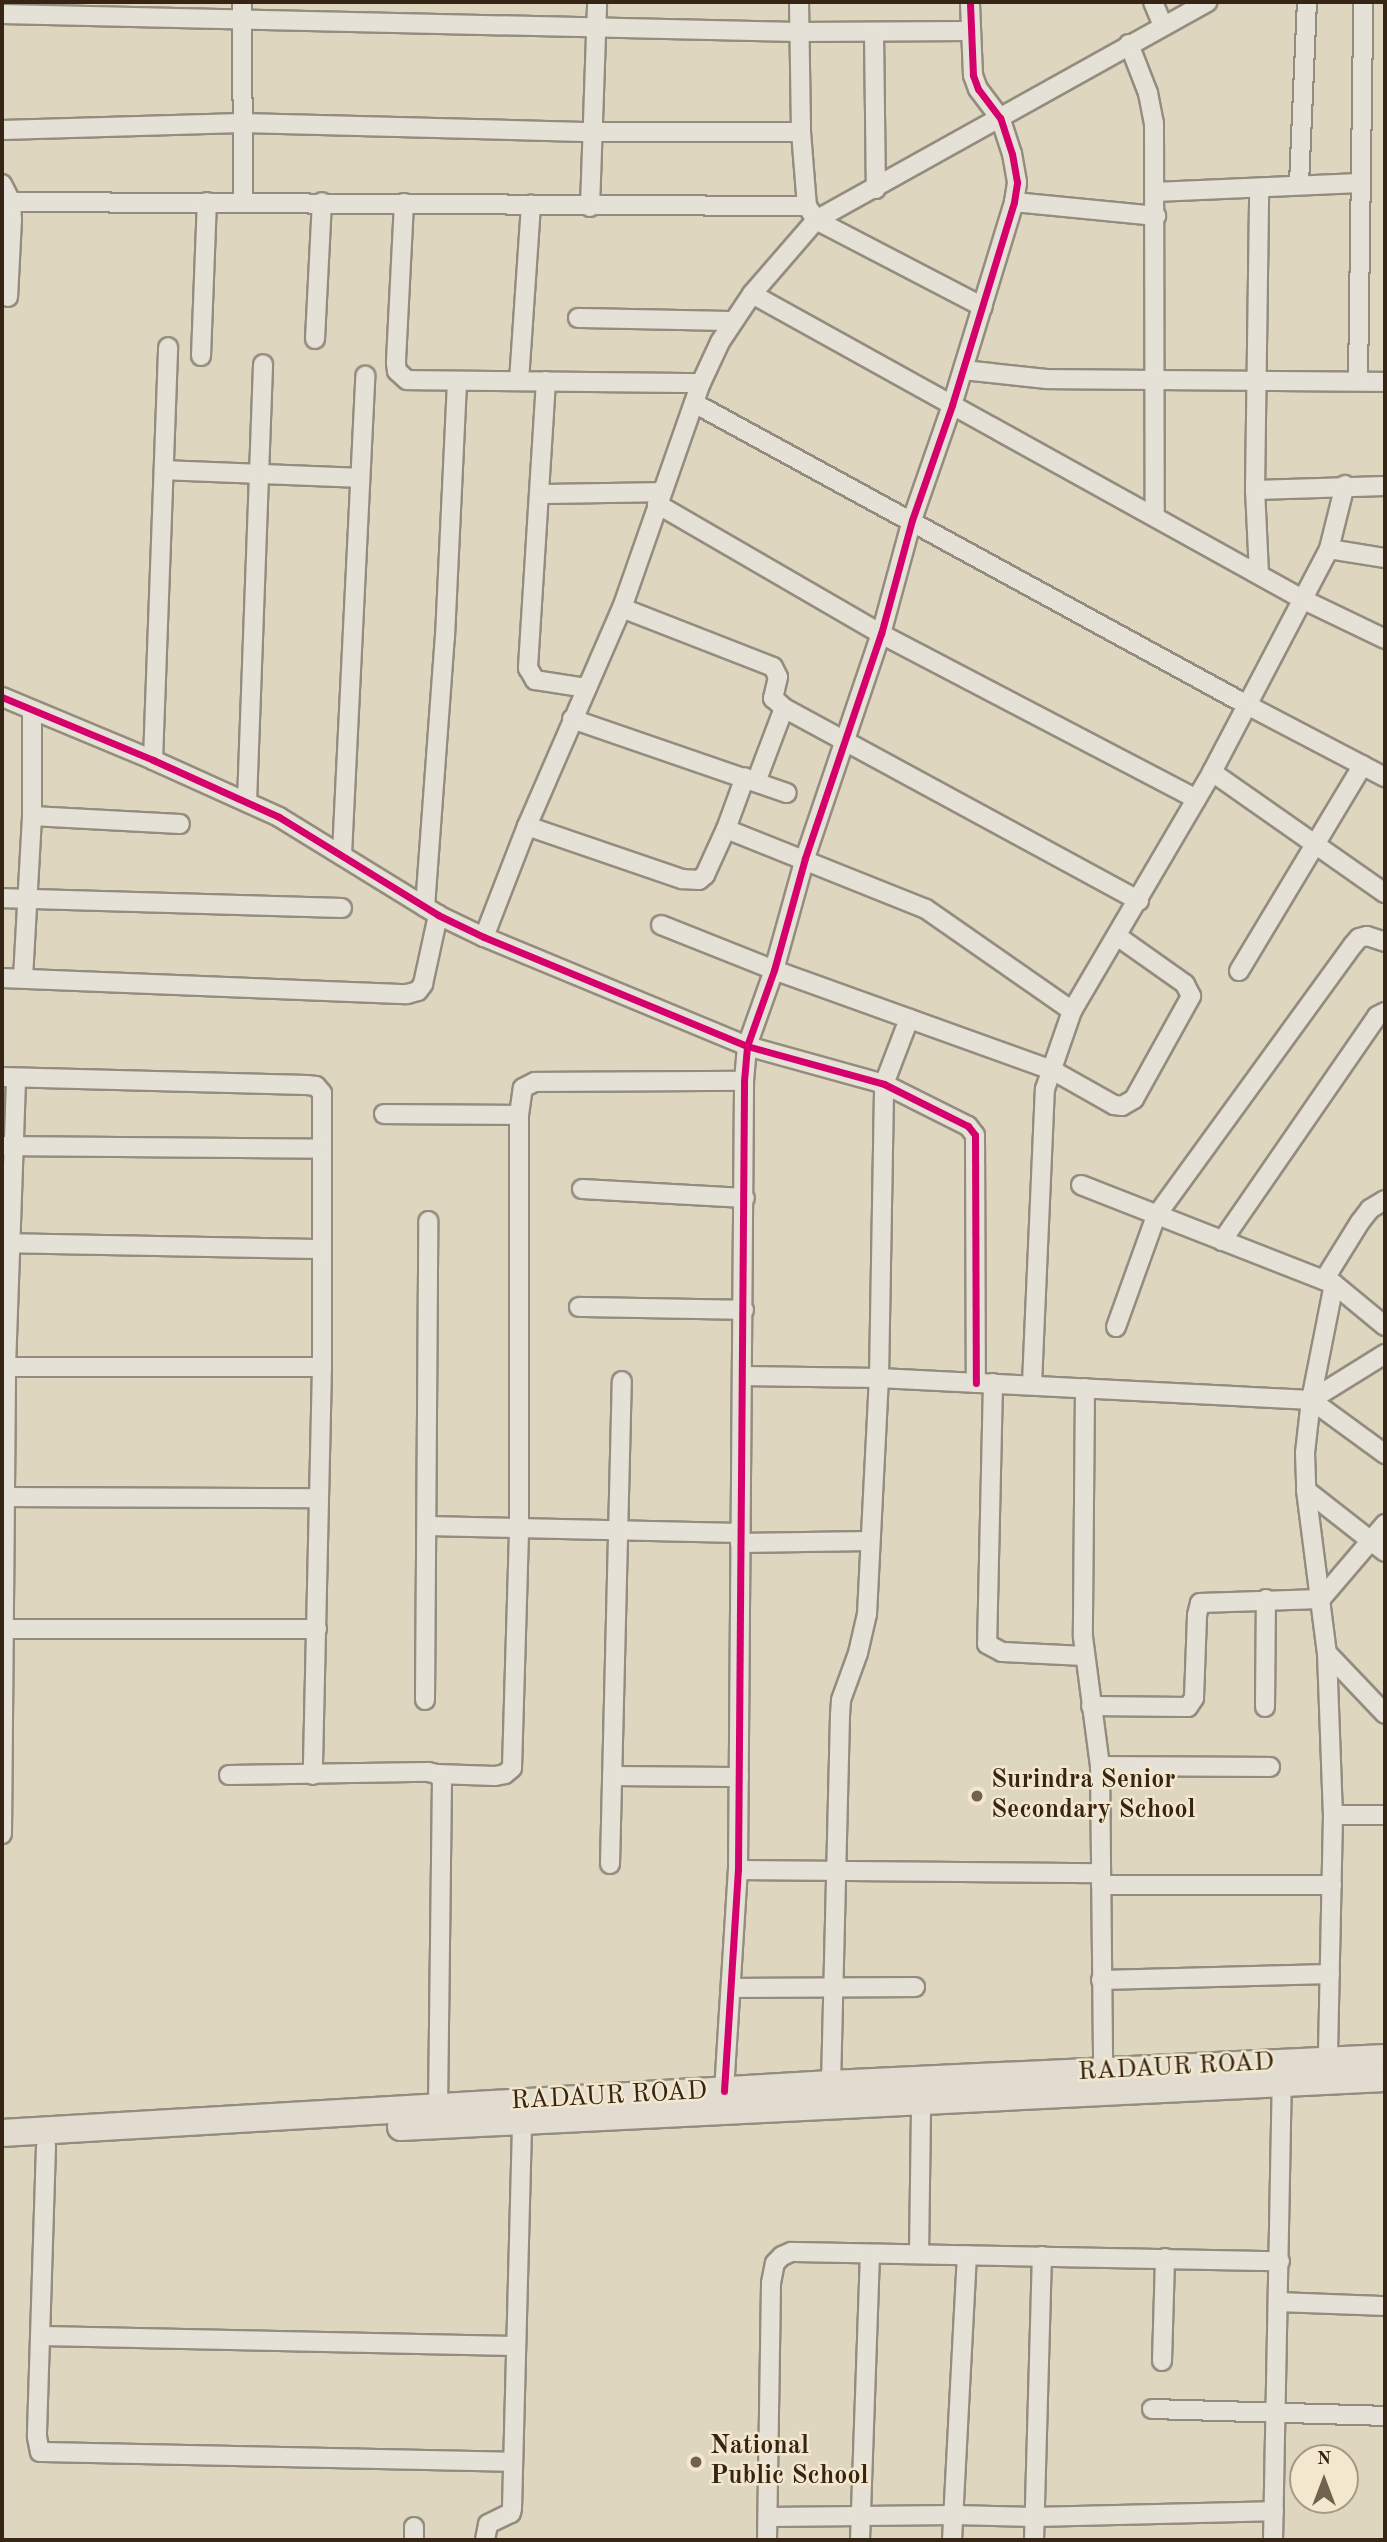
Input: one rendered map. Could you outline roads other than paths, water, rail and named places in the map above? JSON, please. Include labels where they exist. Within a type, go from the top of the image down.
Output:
[{"type":"main road","name":"RADAUR ROAD","points":[[2,2149],[522,2112],[724,2091],[1385,2058]]},
{"type":"main road","name":"RADAUR ROAD","points":[[2,2133],[438,2107],[522,2112],[921,2102],[1282,2081],[1385,2078]]},
{"type":"street","points":[[590,207],[597,2]]},
{"type":"street","points":[[484,937],[527,826],[622,608],[701,383],[733,321],[811,213],[801,132],[799,2]]},
{"type":"street","points":[[724,2091],[738,1870],[744,1081],[747,1046],[774,970],[805,858],[881,634],[912,520],[952,405],[1014,202],[1016,167],[1000,118],[978,89],[973,75],[970,2]]},
{"type":"street","points":[[1153,2],[1163,26]]},
{"type":"street","points":[[11,202],[531,204],[811,213],[876,189],[1207,2]]},
{"type":"street","points":[[1298,184],[1307,2]]},
{"type":"street","points":[[1358,381],[1363,2]]},
{"type":"street","points":[[242,10],[243,202]]},
{"type":"street","points":[[2,14],[242,10],[798,32],[970,31]]},
{"type":"street","points":[[874,32],[876,189]]},
{"type":"street","points":[[1129,44],[1153,107],[1156,216],[1155,516]]},
{"type":"street","points":[[2,130],[242,124],[593,132],[801,132]]},
{"type":"street","points":[[1155,192],[1360,183]]},
{"type":"street","points":[[2,184],[11,202],[8,296]]},
{"type":"street","points":[[1259,188],[1255,490],[1259,574]]},
{"type":"street","points":[[201,356],[207,202]]},
{"type":"street","points":[[315,339],[322,202]]},
{"type":"street","points":[[1014,202],[1156,216]]},
{"type":"street","points":[[404,203],[397,371],[407,380],[701,383]]},
{"type":"street","points":[[519,381],[531,204]]},
{"type":"street","points":[[811,213],[983,307]]},
{"type":"street","points":[[752,294],[1304,600],[1385,639]]},
{"type":"street","points":[[578,318],[733,321]]},
{"type":"street","points":[[153,760],[168,347]]},
{"type":"street","points":[[247,802],[263,364]]},
{"type":"street","points":[[963,370],[1046,379],[1385,382]]},
{"type":"street","points":[[342,855],[365,376]]},
{"type":"street","points":[[546,381],[528,668],[535,680],[586,688]]},
{"type":"street","points":[[2,978],[407,993],[418,991],[424,984],[431,911],[457,382]]},
{"type":"street","points":[[694,403],[1247,705],[1385,777]]},
{"type":"street","points":[[163,470],[360,478]]},
{"type":"street","points":[[1255,490],[1345,485],[1385,486]]},
{"type":"street","points":[[1032,1384],[1042,1109],[1072,1012],[1197,799],[1304,600],[1329,549],[1345,485]]},
{"type":"street","points":[[539,494],[659,498],[881,634],[1197,799]]},
{"type":"street","points":[[1329,549],[1385,558]]},
{"type":"street","points":[[622,608],[773,667],[778,677],[773,698],[784,708],[1139,901]]},
{"type":"street","points":[[2,697],[247,802],[342,855],[431,911],[484,937],[747,1046],[884,1084],[968,1126],[975,1135],[984,1383],[987,1644],[1002,1652],[1084,1656]]},
{"type":"street","points":[[527,826],[690,881],[699,880],[705,874],[784,708]]},
{"type":"street","points":[[23,978],[32,816],[32,712]]},
{"type":"street","points":[[572,719],[787,793]]},
{"type":"street","points":[[1239,971],[1363,765]]},
{"type":"street","points":[[1212,772],[1385,893]]},
{"type":"street","points":[[32,816],[180,824]]},
{"type":"street","points":[[726,829],[805,858],[926,909],[1072,1012]]},
{"type":"street","points":[[2,898],[342,908]]},
{"type":"street","points":[[662,925],[774,970],[1052,1070],[1114,1105],[1129,1105],[1189,1004],[1189,989],[1117,936]]},
{"type":"street","points":[[1116,1327],[1156,1216],[1353,945],[1360,938],[1383,937]]},
{"type":"street","points":[[1222,1241],[1377,1016],[1385,1012]]},
{"type":"street","points":[[831,2084],[841,1700],[864,1633],[879,1378],[884,1084],[909,1019]]},
{"type":"street","points":[[2,1834],[4,1367],[9,1077],[316,1086],[322,1093],[322,1367],[313,1775]]},
{"type":"street","points":[[229,1775],[495,1776],[505,1774],[512,1768],[519,1527],[519,1115],[523,1088],[535,1083],[744,1081]]},
{"type":"street","points":[[384,1114],[519,1115]]},
{"type":"street","points":[[7,1146],[321,1149]]},
{"type":"street","points":[[1081,1185],[1329,1282],[1385,1326]]},
{"type":"street","points":[[582,1189],[745,1198]]},
{"type":"street","points":[[1328,2062],[1333,1815],[1327,1653],[1306,1490],[1305,1452],[1329,1282],[1360,1222],[1370,1209],[1385,1200]]},
{"type":"street","points":[[425,1700],[428,1221]]},
{"type":"street","points":[[6,1243],[320,1249]]},
{"type":"street","points":[[579,1307],[744,1310]]},
{"type":"street","points":[[1311,1400],[1385,1354]]},
{"type":"street","points":[[4,1367],[322,1367]]},
{"type":"street","points":[[742,1376],[1032,1384],[1311,1400],[1385,1454]]},
{"type":"street","points":[[610,1864],[622,1381]]},
{"type":"street","points":[[1085,1388],[1084,1656],[1100,1766],[1103,2071]]},
{"type":"street","points":[[1306,1490],[1379,1546]]},
{"type":"street","points":[[3,1497],[319,1498]]},
{"type":"street","points":[[1091,1706],[1188,1707],[1194,1698],[1197,1615],[1200,1603],[1321,1599],[1379,1546],[1385,1524]]},
{"type":"street","points":[[427,1526],[619,1529],[740,1538],[870,1541]]},
{"type":"street","points":[[1265,1707],[1266,1599]]},
{"type":"street","points":[[2,1629],[317,1629]]},
{"type":"street","points":[[1327,1653],[1385,1714]]},
{"type":"street","points":[[1100,1766],[1270,1767]]},
{"type":"street","points":[[438,1774],[442,1780],[443,1793],[438,2107]]},
{"type":"street","points":[[612,1776],[739,1777]]},
{"type":"street","points":[[1333,1815],[1385,1815]]},
{"type":"street","points":[[738,1870],[836,1870],[1332,1885]]},
{"type":"street","points":[[1101,1980],[1331,1974]]},
{"type":"street","points":[[732,1988],[915,1987]]},
{"type":"street","points":[[1273,2540],[1280,2302],[1282,2081]]},
{"type":"street","points":[[919,2254],[921,2102]]},
{"type":"street","points":[[485,2540],[488,2524],[511,2513],[522,2112]]},
{"type":"street","points":[[46,2147],[37,2437],[40,2452],[513,2462]]},
{"type":"street","points":[[767,2540],[771,2283],[775,2263],[790,2252],[1280,2261]]},
{"type":"street","points":[[860,2540],[870,2254]]},
{"type":"street","points":[[952,2540],[967,2255]]},
{"type":"street","points":[[1034,2540],[1042,2256]]},
{"type":"street","points":[[1162,2361],[1165,2258]]},
{"type":"street","points":[[1280,2302],[1385,2306]]},
{"type":"street","points":[[40,2336],[516,2346]]},
{"type":"street","points":[[1152,2409],[1385,2416]]},
{"type":"street","points":[[769,2517],[1034,2517],[1274,2511]]},
{"type":"place","name":"Surindra Senior Secondary School","points":[[977,1796]]},
{"type":"place","name":"National Public School","points":[[696,2462]]}]
